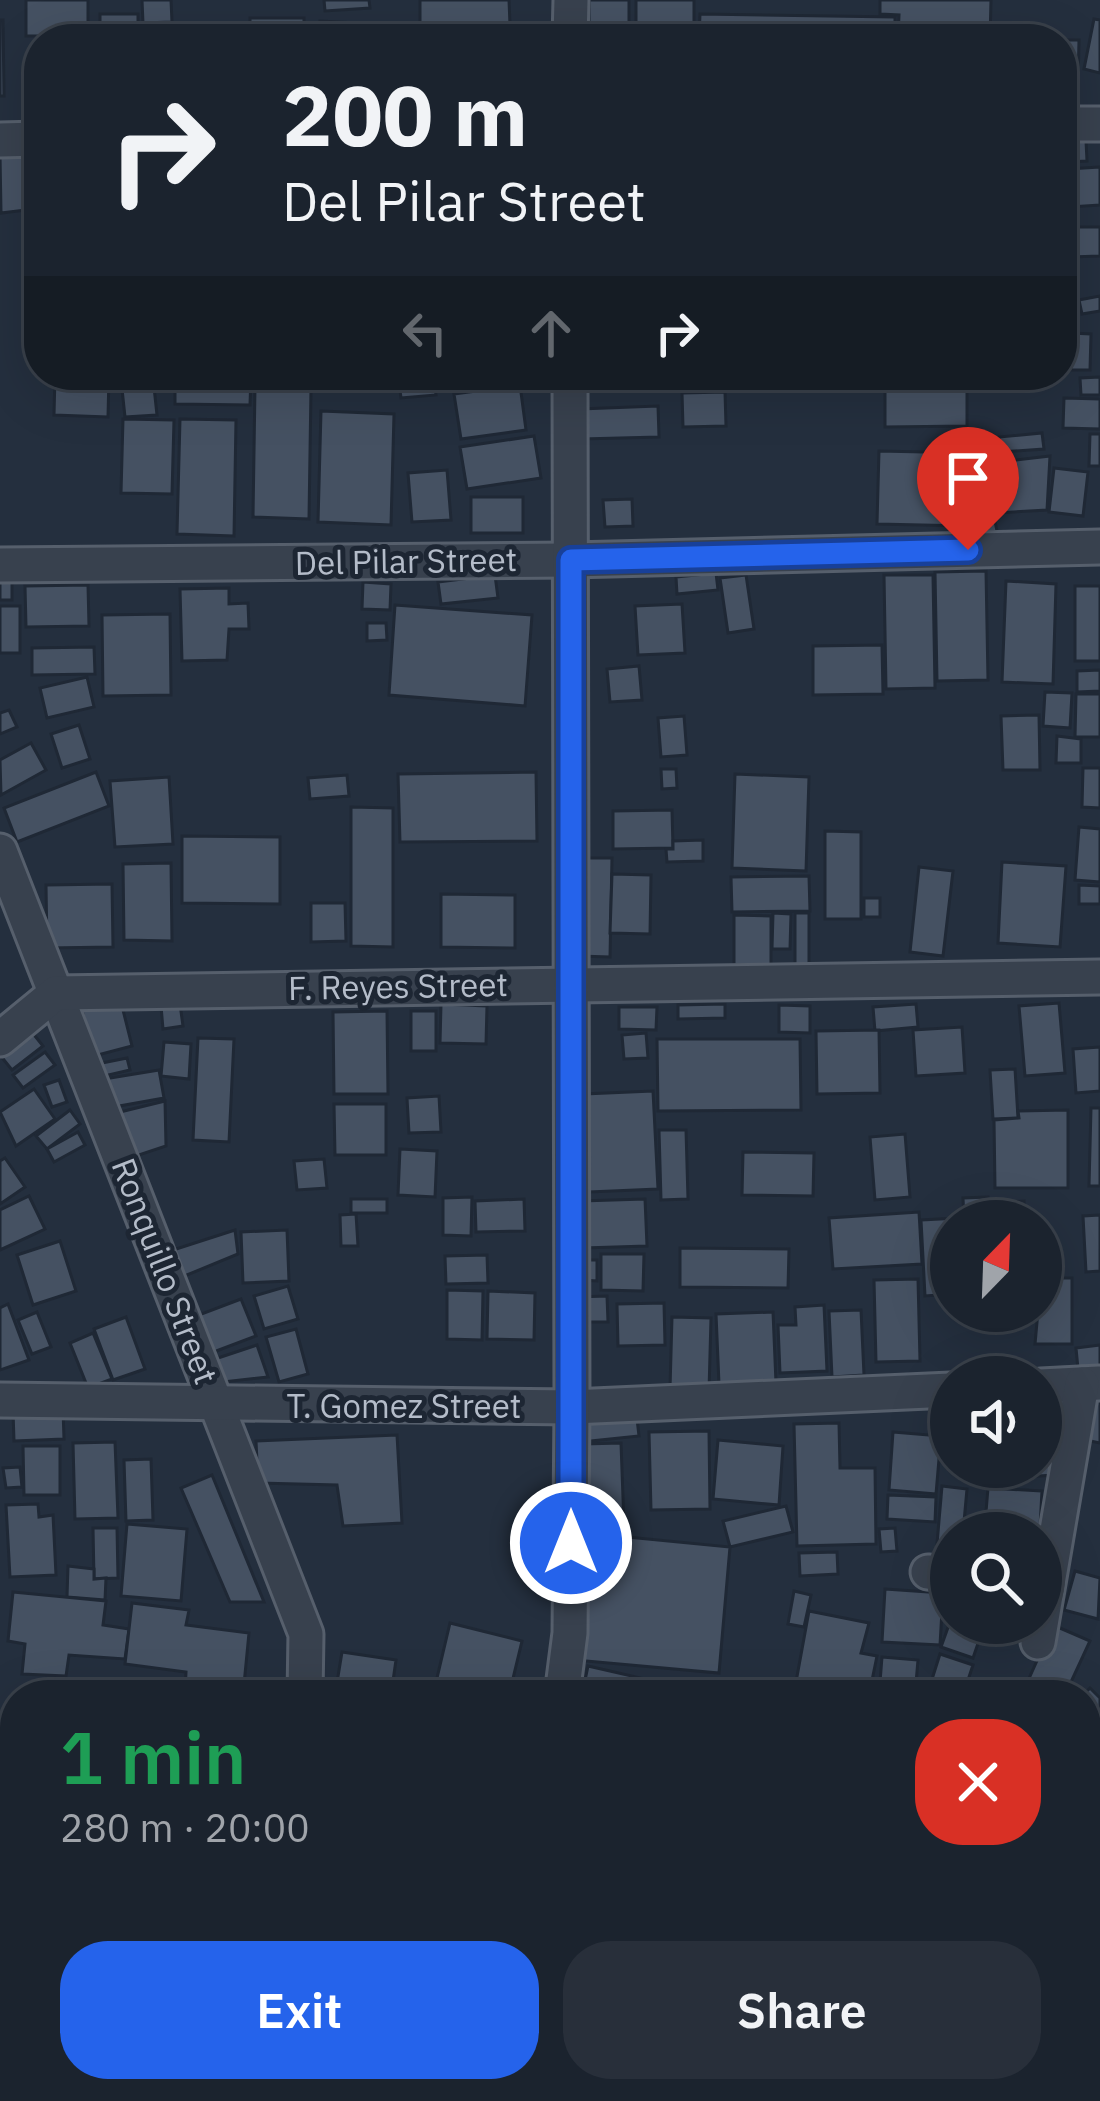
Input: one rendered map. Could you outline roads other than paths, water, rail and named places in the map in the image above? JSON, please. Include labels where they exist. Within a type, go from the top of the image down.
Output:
[{"type":"street","points":[[564,1680],[570,1633],[572,1407],[569,390]]},
{"type":"street","name":"Del Pilar Street","points":[[0,565],[571,560],[1100,547]]},
{"type":"street","name":"Ronquillo Street","points":[[0,851],[306,1634],[305,1680]]},
{"type":"street","name":"F. Reyes Street","points":[[56,993],[1100,977]]},
{"type":"street","points":[[0,1039],[56,993]]},
{"type":"street","points":[[1061,1512],[1091,1383]]},
{"type":"street","name":"T. Gomez Street","points":[[0,1400],[572,1407],[930,1391]]}]
